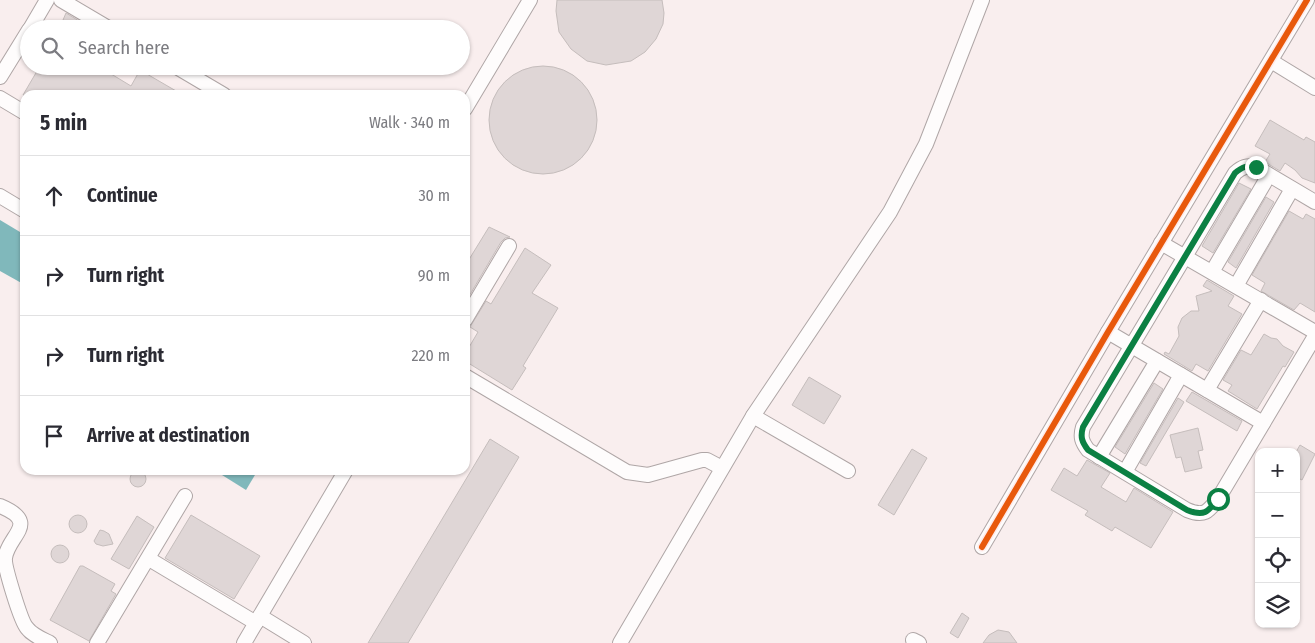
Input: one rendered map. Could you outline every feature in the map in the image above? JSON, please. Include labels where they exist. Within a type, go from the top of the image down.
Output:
[{"type":"street","points":[[35,20],[47,0]]},
{"type":"street","points":[[61,0],[95,20]]},
{"type":"street","points":[[470,102],[530,0]]},
{"type":"street","points":[[620,643],[753,416],[877,234],[903,190],[936,120],[982,0]]},
{"type":"street","points":[[982,547],[1305,0]]},
{"type":"street","points":[[0,77],[20,44]]},
{"type":"street","points":[[1270,61],[1315,88]]},
{"type":"street","points":[[190,75],[216,90]]},
{"type":"street","points":[[0,98],[20,110]]},
{"type":"street","points":[[1162,243],[1186,256],[1261,300],[1314,338],[1218,499],[1206,513],[1197,514],[1187,510],[1088,450],[1080,436],[1083,427],[1132,347],[1186,256],[1235,173],[1241,167],[1256,167],[1315,202]]},
{"type":"street","points":[[1212,272],[1269,175]]},
{"type":"street","points":[[1236,286],[1292,189]]},
{"type":"street","points":[[0,196],[20,208]]},
{"type":"street","points":[[470,312],[509,246]]},
{"type":"street","points":[[1206,390],[1261,300]]},
{"type":"street","points":[[1108,332],[1263,423]]},
{"type":"street","points":[[1099,457],[1157,361]]},
{"type":"street","points":[[1125,472],[1181,375]]},
{"type":"street","points":[[470,379],[627,472],[641,475],[655,474],[702,460],[722,468]]},
{"type":"street","points":[[753,416],[848,471]]},
{"type":"street","points":[[244,643],[343,475]]},
{"type":"street","points":[[97,643],[185,496]]},
{"type":"street","points":[[0,506],[15,513],[19,521],[19,530],[6,553],[5,564],[24,623],[31,632],[50,643]]},
{"type":"street","points":[[149,559],[304,643]]},
{"type":"water","points":[[0,220],[20,232],[20,282],[0,271]]},
{"type":"water","points":[[222,475],[255,475],[246,490]]},
{"type":"building","points":[[557,0],[662,0],[663,24],[656,39],[645,52],[631,61],[606,65],[587,61],[571,49],[559,32],[556,11]]},
{"type":"building","points":[[66,13],[77,20],[63,20]]},
{"type":"building","points":[[543,66],[564,70],[581,82],[593,99],[597,120],[593,141],[581,158],[564,170],[543,174],[522,170],[505,158],[493,141],[489,120],[493,99],[505,82],[522,70]]},
{"type":"building","points":[[35,75],[113,75],[131,86],[137,75],[149,75],[174,90],[26,90]]},
{"type":"building","points":[[1270,120],[1304,140],[1306,137],[1315,142],[1315,183],[1302,178],[1285,163],[1280,171],[1265,162],[1270,154],[1255,146]]},
{"type":"building","points":[[1239,183],[1251,189],[1213,253],[1202,246]]},
{"type":"building","points":[[1266,197],[1274,202],[1236,268],[1228,262]]},
{"type":"building","points":[[1289,211],[1303,219],[1306,214],[1315,219],[1315,312],[1300,303],[1294,310],[1261,291],[1265,283],[1252,275]]},
{"type":"building","points":[[489,227],[510,237],[505,238],[501,242],[470,295],[470,258]]},
{"type":"building","points":[[525,248],[551,265],[532,293],[558,308],[523,366],[526,368],[512,390],[470,364],[470,346],[478,332],[470,327],[486,301],[491,304]]},
{"type":"building","points":[[1207,280],[1234,296],[1228,306],[1242,314],[1208,371],[1196,364],[1192,371],[1164,354],[1165,352],[1169,354],[1179,336],[1178,327],[1182,318],[1191,311],[1199,311],[1196,296],[1212,291],[1203,286]]},
{"type":"building","points":[[1264,334],[1277,339],[1283,346],[1294,352],[1285,367],[1283,366],[1257,409],[1228,391],[1232,385],[1223,380],[1241,350],[1251,355]]},
{"type":"building","points":[[809,377],[841,396],[824,424],[792,405]]},
{"type":"building","points":[[1154,383],[1163,389],[1125,454],[1115,447]]},
{"type":"building","points":[[1192,392],[1242,421],[1237,431],[1186,401]]},
{"type":"building","points":[[1178,398],[1184,402],[1146,466],[1140,463]]},
{"type":"building","points":[[1198,428],[1203,450],[1198,451],[1202,468],[1185,472],[1181,457],[1176,458],[1170,435]]},
{"type":"building","points":[[490,439],[519,457],[408,643],[368,643],[470,475]]},
{"type":"building","points":[[1300,445],[1315,454],[1302,480],[1300,479],[1300,448],[1298,448]]},
{"type":"building","points":[[912,449],[927,458],[894,515],[878,505]]},
{"type":"building","points":[[1087,460],[1110,473],[1101,487],[1126,502],[1134,488],[1173,512],[1151,548],[1115,527],[1112,531],[1085,515],[1088,511],[1051,490],[1064,468],[1077,476]]},
{"type":"building","points":[[131,475],[145,476],[144,485],[138,487],[132,485],[130,479]]},
{"type":"building","points":[[74,515],[82,515],[87,520],[85,531],[74,533],[69,528],[69,520]]},
{"type":"building","points":[[191,515],[260,556],[234,599],[165,558]]},
{"type":"building","points":[[137,516],[154,527],[129,569],[111,559]]},
{"type":"building","points":[[100,530],[109,534],[113,544],[103,546],[96,544],[94,541]]},
{"type":"building","points":[[56,545],[64,545],[69,550],[67,561],[56,563],[51,558],[51,550]]},
{"type":"building","points":[[80,566],[115,584],[111,591],[116,594],[89,641],[50,620]]},
{"type":"building","points":[[962,613],[969,618],[958,638],[950,633]]},
{"type":"building","points":[[998,630],[1009,632],[1017,643],[983,643],[989,635]]},
{"type":"cycle path","points":[[982,547],[1307,0]]},
{"type":"route","points":[[1218,499],[1206,513],[1197,514],[1187,510],[1088,450],[1080,436],[1083,427],[1235,173],[1241,167],[1256,167]]}]
